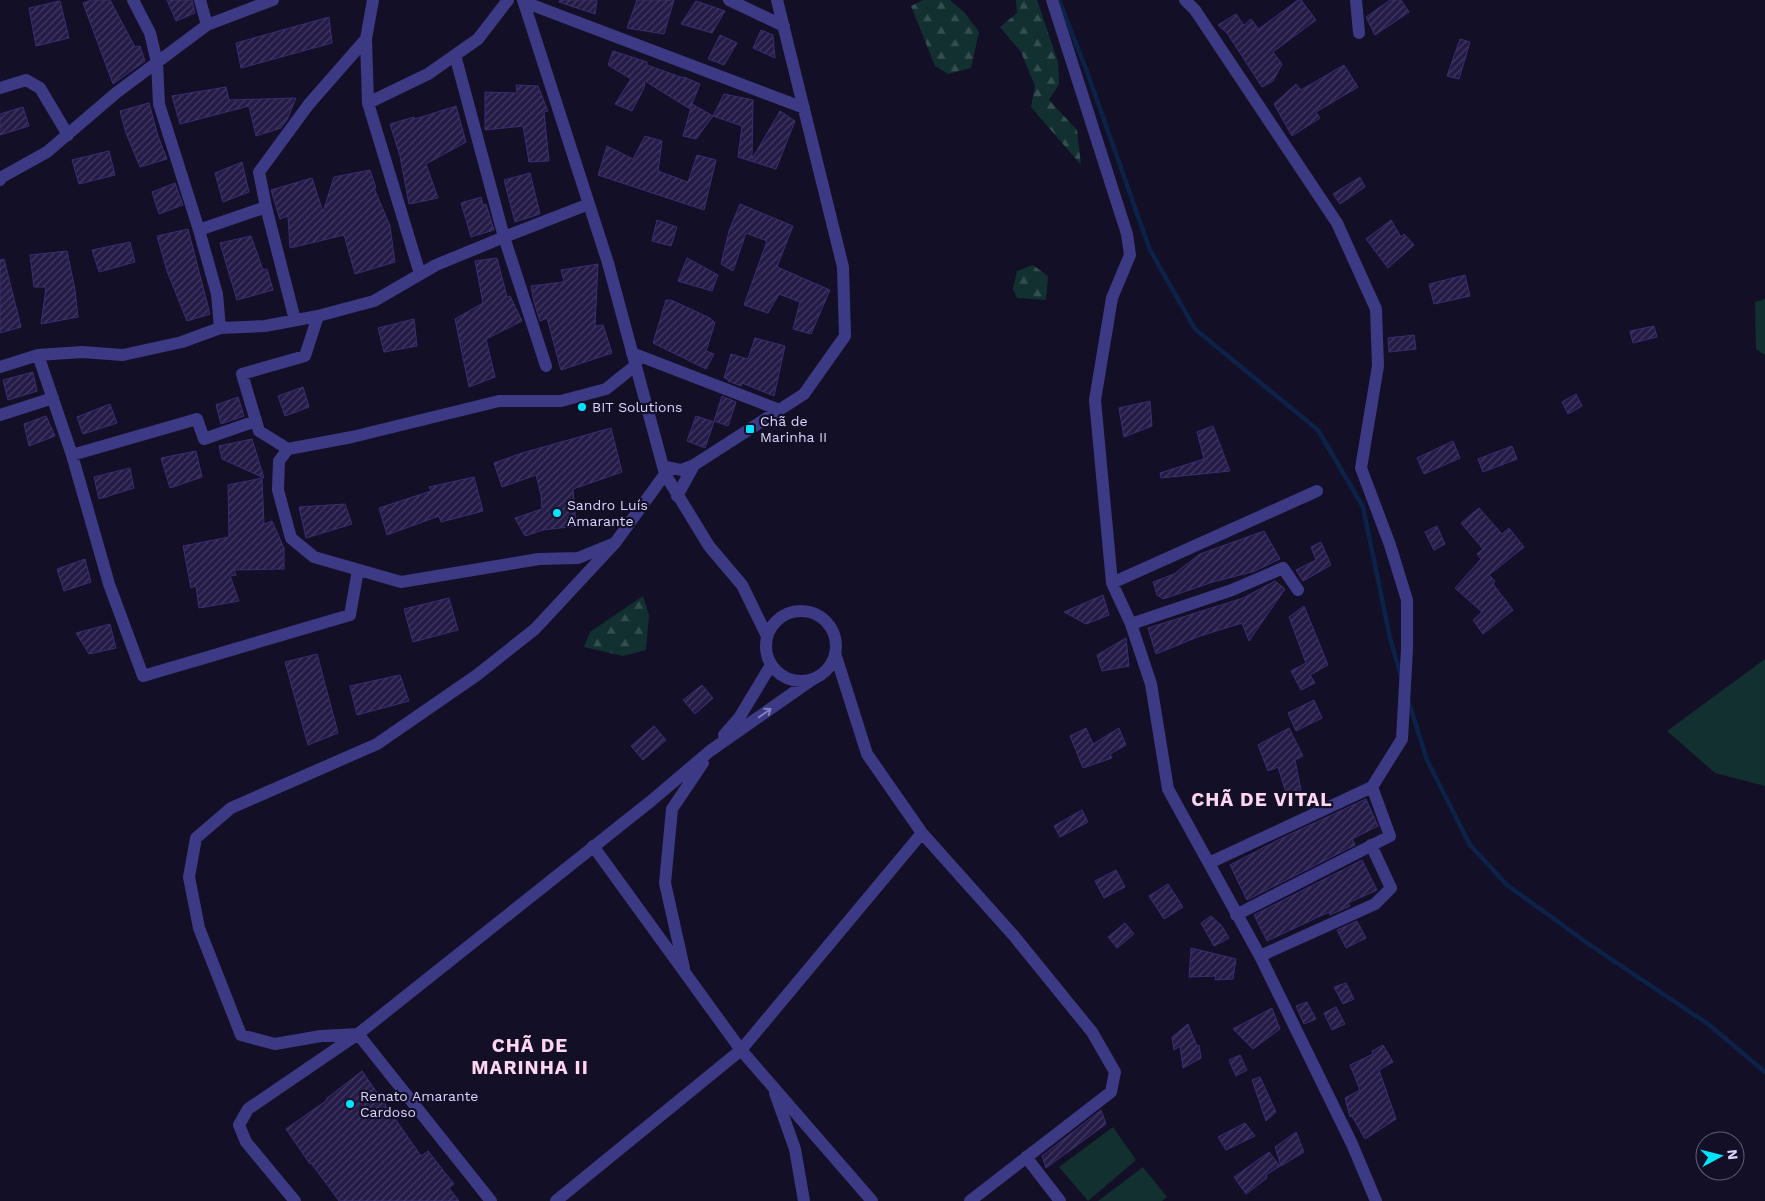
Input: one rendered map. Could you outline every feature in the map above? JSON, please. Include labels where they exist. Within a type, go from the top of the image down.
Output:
[{"type":"street","points":[[134,0],[150,33],[157,62],[159,104],[217,294],[220,328]]},
{"type":"street","points":[[200,0],[207,24]]},
{"type":"street","points":[[0,180],[2,177],[46,152],[116,93],[207,24],[273,0]]},
{"type":"street","points":[[373,0],[366,39],[368,103],[420,274]]},
{"type":"street","points":[[368,103],[428,74],[478,39],[508,0]]},
{"type":"street","points":[[729,0],[784,26]]},
{"type":"street","points":[[664,470],[681,470],[694,464],[804,394],[845,336],[843,267],[778,0]]},
{"type":"street","points":[[1052,0],[1127,234],[1130,255],[1112,298],[1095,400],[1112,583],[1131,624],[1151,684],[1168,789],[1260,956],[1352,1144],[1376,1201]]},
{"type":"street","points":[[1185,0],[1195,10],[1337,223],[1376,309],[1378,366],[1362,468],[1390,545],[1407,600],[1402,739],[1372,787],[1209,863]]},
{"type":"street","points":[[1356,0],[1359,33]]},
{"type":"street","points":[[523,1],[804,108]]},
{"type":"street","points":[[523,1],[608,263],[664,470],[677,496],[709,546],[742,586],[767,636]]},
{"type":"street","points":[[295,320],[259,172],[309,104],[366,39]]},
{"type":"street","points":[[455,55],[504,237],[546,366]]},
{"type":"street","points":[[0,88],[26,80],[40,88],[68,135]]},
{"type":"street","points":[[0,367],[38,355],[82,352],[123,355],[182,342],[220,328],[265,326],[318,316],[374,301],[436,265],[589,204]]},
{"type":"street","points":[[199,230],[266,207]]},
{"type":"street","points":[[288,449],[259,431],[242,374],[305,356],[318,316]]},
{"type":"street","points":[[38,355],[72,455],[109,584],[143,676],[350,615],[358,570]]},
{"type":"street","points":[[634,359],[780,410]]},
{"type":"street","points":[[615,543],[578,558],[539,559],[401,582],[314,557],[291,538],[278,490],[279,460],[288,449],[352,437],[499,401],[561,400],[606,389],[634,359]]},
{"type":"street","points":[[0,415],[53,398]]},
{"type":"street","points":[[72,455],[197,419],[204,439],[256,421]]},
{"type":"street","points":[[677,496],[694,464]]},
{"type":"street","points":[[358,1034],[321,1036],[275,1044],[241,1035],[199,928],[189,877],[196,838],[231,808],[377,744],[477,675],[535,629],[615,543],[664,470]]},
{"type":"street","points":[[1112,583],[1317,491]]},
{"type":"street","points":[[1131,624],[1232,590],[1283,568],[1298,590]]},
{"type":"street","points":[[813,679],[801,681],[790,679],[779,673],[771,665],[767,656],[767,636],[773,624],[783,615],[796,611],[810,612],[822,617],[831,627],[835,640],[835,653],[866,754],[922,833],[1014,936],[1092,1032],[1115,1072],[1111,1092],[970,1201]]},
{"type":"street","points":[[295,1201],[246,1142],[239,1124],[248,1109],[358,1034],[651,801],[710,751],[823,673],[835,653]]},
{"type":"street","points":[[686,974],[665,883],[672,809],[710,751],[739,718],[771,665]]},
{"type":"street","points":[[1236,914],[1390,836],[1372,787]]},
{"type":"street","points":[[556,1201],[741,1050],[922,833]]},
{"type":"street","points":[[1260,956],[1375,904],[1391,888],[1371,845]]},
{"type":"street","points":[[593,846],[741,1050],[872,1201]]},
{"type":"street","points":[[358,1034],[491,1201]]},
{"type":"street","points":[[773,1086],[795,1149],[804,1201]]},
{"type":"street","points":[[1026,1157],[1060,1201]]},
{"type":"green space","points":[[923,0],[950,0],[965,13],[979,32],[971,68],[948,74],[935,66],[911,6]]},
{"type":"green space","points":[[1016,0],[1037,0],[1058,62],[1059,84],[1049,100],[1077,130],[1081,165],[1031,107],[1035,86],[1021,52],[1000,27],[1017,13]]},
{"type":"green space","points":[[1033,265],[1048,276],[1046,300],[1017,298],[1013,289],[1017,271]]},
{"type":"green space","points":[[1765,299],[1765,355],[1756,349],[1755,302]]},
{"type":"green space","points":[[643,596],[649,615],[646,650],[623,656],[584,647],[590,632]]},
{"type":"green space","points":[[1765,659],[1765,786],[1715,773],[1667,731]]},
{"type":"green space","points":[[1113,1127],[1136,1160],[1088,1201],[1059,1167]]},
{"type":"green space","points":[[1143,1167],[1167,1197],[1162,1201],[1098,1201]]},
{"type":"building","points":[[92,0],[110,0],[135,47],[140,46],[145,61],[113,84],[83,3]]},
{"type":"building","points":[[167,0],[192,0],[195,13],[176,21]]},
{"type":"building","points":[[560,0],[597,0],[595,14],[559,2]]},
{"type":"building","points":[[637,0],[674,0],[664,34],[627,28]]},
{"type":"building","points":[[1298,0],[1301,0],[1316,20],[1273,52],[1282,64],[1273,81],[1262,87],[1227,33],[1218,25],[1236,14],[1244,25],[1251,19],[1258,28],[1256,31]]},
{"type":"building","points":[[1390,0],[1401,0],[1409,12],[1375,35],[1366,17]]},
{"type":"building","points":[[60,1],[69,38],[36,46],[29,8]]},
{"type":"building","points":[[696,1],[725,11],[712,33],[681,24]]},
{"type":"building","points":[[329,17],[332,43],[241,68],[236,43]]},
{"type":"building","points":[[761,30],[773,35],[775,58],[753,48]]},
{"type":"building","points":[[720,35],[737,43],[724,65],[708,59]]},
{"type":"building","points":[[1460,39],[1470,42],[1459,79],[1447,76]]},
{"type":"building","points":[[613,51],[647,62],[647,65],[700,84],[690,109],[645,81],[644,88],[632,111],[615,104],[631,79],[608,65]]},
{"type":"building","points":[[1344,65],[1358,87],[1316,112],[1320,118],[1292,136],[1274,104],[1296,84],[1301,90]]},
{"type":"building","points":[[516,85],[538,86],[548,111],[544,112],[549,161],[529,162],[523,126],[485,130],[485,92],[517,93]]},
{"type":"building","points":[[226,87],[229,100],[296,98],[287,120],[281,128],[256,136],[249,106],[180,124],[172,96]]},
{"type":"building","points":[[724,94],[753,100],[752,159],[780,111],[795,121],[776,169],[738,157],[742,126],[713,116]]},
{"type":"building","points":[[149,103],[158,136],[167,159],[140,167],[126,133],[120,111]]},
{"type":"building","points":[[692,104],[713,116],[696,139],[683,136]]},
{"type":"building","points":[[456,106],[466,142],[426,164],[438,198],[409,204],[400,156],[390,124],[414,117],[415,119]]},
{"type":"building","points":[[23,107],[29,126],[0,135],[0,114]]},
{"type":"building","points":[[645,136],[662,141],[658,171],[688,182],[697,155],[716,160],[704,210],[598,175],[607,146],[633,159]]},
{"type":"building","points":[[109,151],[115,175],[79,184],[72,160]]},
{"type":"building","points":[[242,162],[249,192],[223,202],[215,173]]},
{"type":"building","points":[[370,170],[376,188],[374,188],[390,226],[395,262],[355,274],[344,235],[290,248],[288,216],[280,219],[271,190],[312,178],[323,212],[334,177]]},
{"type":"building","points":[[530,173],[540,214],[515,222],[504,180]]},
{"type":"building","points":[[1360,177],[1365,187],[1340,204],[1333,194]]},
{"type":"building","points":[[175,183],[183,205],[159,214],[152,192]]},
{"type":"building","points":[[481,197],[483,205],[486,204],[494,230],[471,237],[461,203]]},
{"type":"building","points":[[740,204],[793,226],[777,267],[830,290],[811,334],[793,329],[800,302],[779,294],[768,313],[744,305],[767,241],[746,233],[733,271],[721,264],[729,231]]},
{"type":"building","points":[[657,220],[677,227],[671,246],[652,241]]},
{"type":"building","points":[[1391,220],[1401,237],[1404,234],[1414,245],[1388,268],[1366,239]]},
{"type":"building","points":[[188,229],[210,314],[187,321],[167,271],[157,236]]},
{"type":"building","points":[[251,236],[263,270],[267,269],[273,290],[237,300],[220,243]]},
{"type":"building","points":[[130,242],[135,262],[99,272],[92,250]]},
{"type":"building","points":[[67,251],[78,317],[41,324],[46,287],[34,287],[30,255]]},
{"type":"building","points":[[497,258],[507,297],[510,296],[522,321],[486,339],[495,377],[469,387],[455,319],[483,303],[475,261]]},
{"type":"building","points":[[687,258],[718,275],[712,291],[678,281]]},
{"type":"building","points":[[4,259],[21,327],[0,333],[0,260]]},
{"type":"building","points":[[598,264],[595,326],[603,325],[612,353],[561,370],[547,318],[540,321],[531,286],[564,282],[561,270]]},
{"type":"building","points":[[1465,275],[1470,296],[1434,304],[1429,284]]},
{"type":"building","points":[[666,300],[671,300],[710,318],[715,323],[706,351],[714,354],[706,369],[653,343]]},
{"type":"building","points":[[414,319],[417,346],[384,352],[378,328]]},
{"type":"building","points":[[1654,326],[1657,337],[1633,343],[1630,331]]},
{"type":"building","points":[[1414,335],[1416,349],[1389,352],[1388,338]]},
{"type":"building","points":[[755,338],[785,346],[774,396],[742,383],[741,386],[724,378],[731,354],[748,359]]},
{"type":"building","points":[[33,372],[37,391],[8,400],[3,380]]},
{"type":"building","points":[[303,387],[309,407],[285,416],[278,396]]},
{"type":"building","points":[[1576,394],[1582,406],[1568,414],[1562,402]]},
{"type":"building","points":[[722,396],[736,402],[728,426],[714,421]]},
{"type":"building","points":[[238,397],[244,416],[221,424],[216,405]]},
{"type":"building","points":[[1150,401],[1152,426],[1124,437],[1119,408]]},
{"type":"building","points":[[110,404],[117,423],[83,434],[77,417]]},
{"type":"building","points":[[46,416],[55,436],[29,446],[24,424]]},
{"type":"building","points":[[696,416],[714,422],[705,448],[687,441]]},
{"type":"building","points":[[1213,426],[1230,471],[1161,478],[1160,473],[1204,459],[1197,432]]},
{"type":"building","points":[[611,428],[622,472],[573,489],[576,526],[543,530],[525,536],[515,518],[542,509],[536,475],[502,487],[494,463],[522,453]]},
{"type":"building","points":[[252,439],[264,478],[222,459],[219,446]]},
{"type":"building","points":[[1453,441],[1460,458],[1424,474],[1417,458]]},
{"type":"building","points":[[1512,446],[1517,459],[1483,472],[1478,459]]},
{"type":"building","points":[[196,451],[202,477],[170,488],[161,458]]},
{"type":"building","points":[[130,468],[134,488],[99,499],[94,477]]},
{"type":"building","points":[[474,477],[483,511],[441,522],[439,516],[387,535],[379,508],[431,491],[429,487]]},
{"type":"building","points":[[262,478],[264,524],[272,521],[284,548],[284,569],[234,570],[236,575],[230,576],[239,601],[199,608],[196,586],[191,588],[183,546],[229,537],[228,485]]},
{"type":"building","points":[[345,504],[352,524],[306,538],[299,507]]},
{"type":"building","points":[[1479,508],[1502,534],[1509,528],[1524,547],[1489,575],[1495,581],[1493,584],[1513,610],[1483,634],[1473,620],[1482,612],[1455,588],[1481,559],[1477,554],[1483,549],[1461,523]]},
{"type":"building","points":[[1437,526],[1445,544],[1434,550],[1425,532]]},
{"type":"building","points":[[1264,531],[1280,559],[1255,571],[1213,582],[1163,599],[1157,595],[1153,582],[1174,574],[1200,554]]},
{"type":"building","points":[[1321,542],[1331,565],[1303,581],[1296,570],[1316,560],[1311,547]]},
{"type":"building","points":[[85,559],[91,582],[64,591],[57,569]]},
{"type":"building","points":[[1275,581],[1285,589],[1249,641],[1242,623],[1200,636],[1156,654],[1148,628],[1243,598]]},
{"type":"building","points":[[1103,595],[1109,615],[1086,624],[1064,612]]},
{"type":"building","points":[[449,598],[458,630],[413,642],[404,609]]},
{"type":"building","points":[[1304,606],[1328,665],[1310,675],[1315,683],[1301,690],[1291,671],[1306,663],[1289,617]]},
{"type":"building","points":[[110,624],[116,648],[89,654],[76,633]]},
{"type":"building","points":[[1126,638],[1129,666],[1102,671],[1097,655]]},
{"type":"building","points":[[317,654],[338,733],[308,745],[285,662]]},
{"type":"building","points":[[400,675],[409,701],[357,715],[350,686]]},
{"type":"building","points":[[702,685],[713,698],[695,714],[683,700]]},
{"type":"building","points":[[1314,700],[1322,718],[1296,731],[1288,713]]},
{"type":"building","points":[[654,726],[666,740],[643,760],[631,746]]},
{"type":"building","points":[[1086,728],[1093,744],[1119,728],[1126,745],[1110,754],[1112,758],[1083,768],[1070,736]]},
{"type":"building","points":[[1289,728],[1303,756],[1295,760],[1301,790],[1286,793],[1278,767],[1268,771],[1258,745]]},
{"type":"building","points":[[1366,799],[1378,826],[1352,839],[1355,845],[1247,900],[1230,865],[1280,839]]},
{"type":"building","points":[[1082,810],[1088,822],[1060,837],[1054,826]]},
{"type":"building","points":[[1362,860],[1377,890],[1348,903],[1350,906],[1330,915],[1329,912],[1267,941],[1254,915]]},
{"type":"building","points":[[1116,870],[1125,887],[1104,898],[1095,881]]},
{"type":"building","points":[[1168,884],[1183,907],[1164,919],[1149,896]]},
{"type":"building","points":[[1211,916],[1222,926],[1229,938],[1214,946],[1201,923]]},
{"type":"building","points":[[1357,921],[1366,938],[1346,948],[1337,930]]},
{"type":"building","points":[[1125,923],[1134,934],[1117,948],[1108,937]]},
{"type":"building","points":[[1191,948],[1236,959],[1233,979],[1215,980],[1216,976],[1189,977]]},
{"type":"building","points":[[1346,983],[1354,999],[1343,1004],[1334,987]]},
{"type":"building","points":[[1307,1002],[1316,1019],[1304,1024],[1296,1006]]},
{"type":"building","points":[[1336,1007],[1345,1024],[1332,1030],[1324,1013]]},
{"type":"building","points":[[1272,1008],[1280,1029],[1253,1049],[1233,1029]]},
{"type":"building","points":[[1188,1024],[1197,1046],[1199,1045],[1201,1058],[1183,1068],[1180,1046],[1174,1050],[1172,1037]]},
{"type":"building","points":[[1383,1045],[1393,1062],[1379,1070],[1396,1119],[1365,1139],[1352,1116],[1350,1117],[1345,1098],[1360,1090],[1350,1065],[1373,1054],[1372,1051]]},
{"type":"building","points":[[1240,1055],[1247,1070],[1236,1076],[1229,1060]]},
{"type":"building","points":[[362,1071],[421,1156],[428,1151],[454,1184],[449,1188],[459,1201],[339,1201],[310,1164],[286,1129],[327,1100]]},
{"type":"building","points":[[1260,1077],[1276,1112],[1266,1121],[1252,1080]]},
{"type":"building","points":[[1101,1110],[1106,1124],[1046,1168],[1042,1156]]},
{"type":"building","points":[[1245,1123],[1255,1136],[1226,1150],[1218,1137]]},
{"type":"building","points":[[1296,1132],[1304,1152],[1281,1166],[1275,1147]]},
{"type":"building","points":[[1269,1152],[1280,1166],[1266,1175],[1267,1178],[1246,1194],[1234,1177]]},
{"type":"waterway","points":[[1059,0],[1086,69],[1150,250],[1195,329],[1318,430],[1363,507],[1390,638],[1401,676]]},
{"type":"waterway","points":[[1408,700],[1427,760],[1470,845],[1507,885],[1590,945],[1708,1024],[1765,1072]]},
{"type":"place","name":"BIT Solutions","points":[[582,407]]},
{"type":"place","name":"Chã de Marinha II","points":[[750,429]]},
{"type":"place","name":"Sandro Luís Amarante","points":[[557,513]]},
{"type":"place","name":"Renato Amarante Cardoso","points":[[350,1104]]},
{"type":"district","name":"CHÃ DE VITAL","points":[[1262,799]]},
{"type":"district","name":"CHÃ DE MARINHA II","points":[[530,1056]]}]
